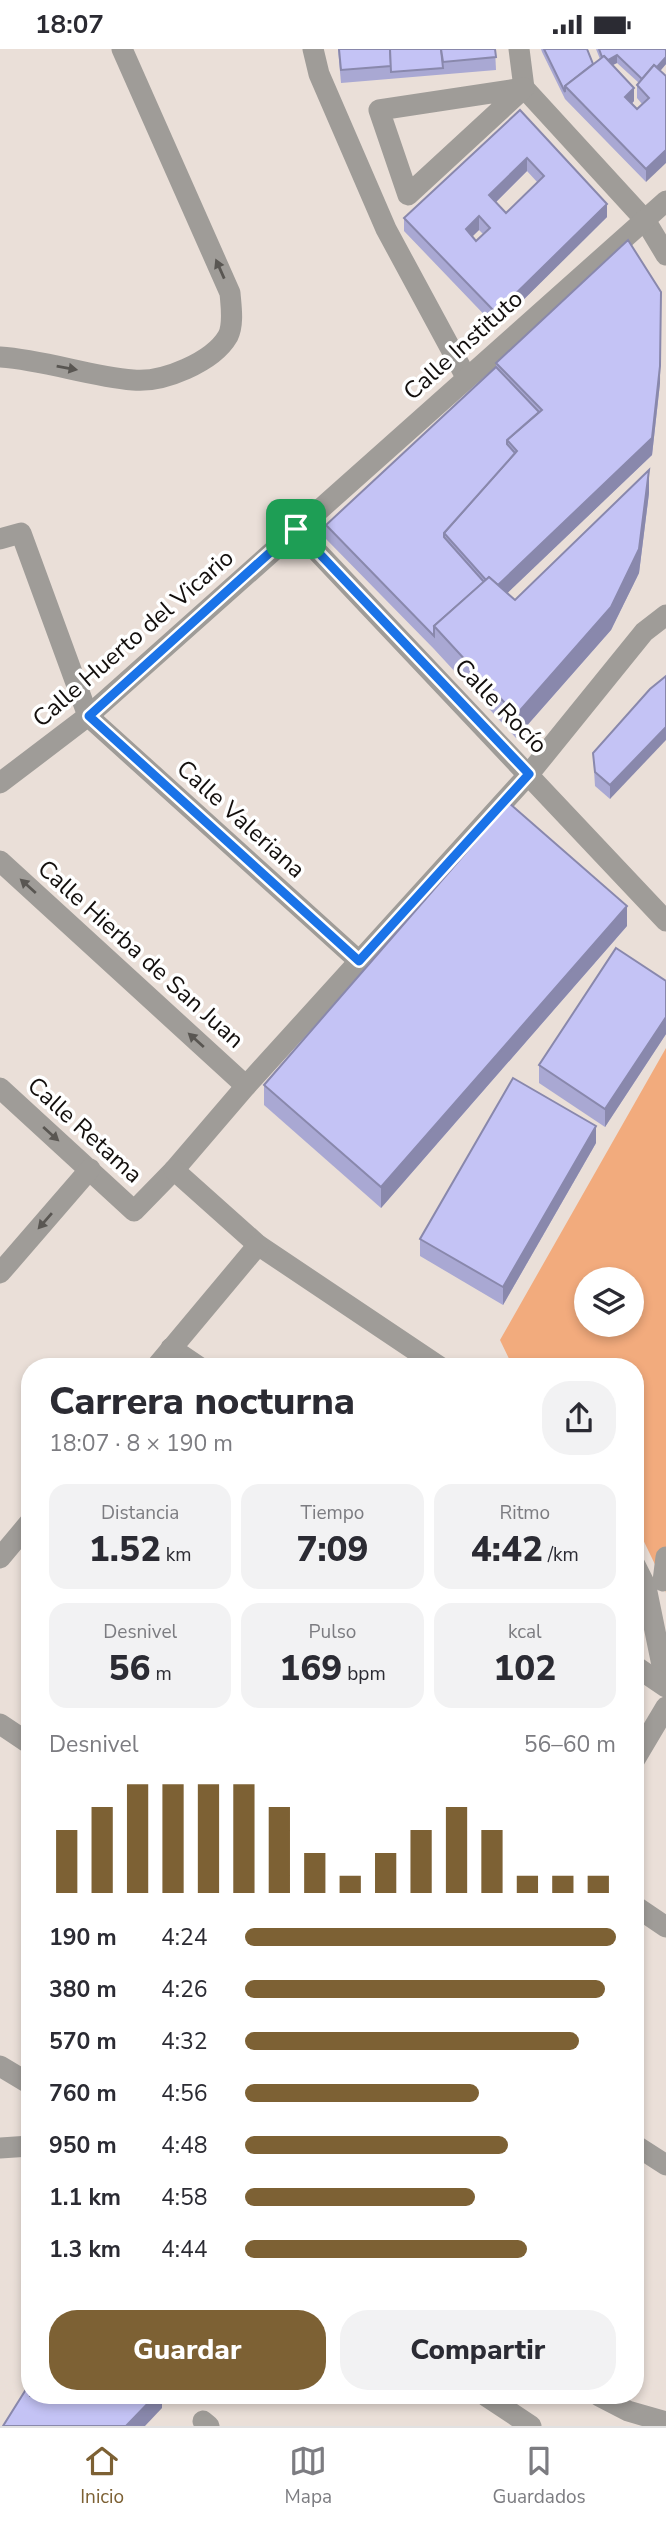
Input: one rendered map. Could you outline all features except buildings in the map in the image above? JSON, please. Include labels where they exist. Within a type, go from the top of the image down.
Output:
[{"type":"street","points":[[3,352],[136,380],[161,377],[211,355],[229,335],[232,314],[230,293],[122,49]]},
{"type":"street","points":[[313,49],[319,74],[386,229],[466,377]]},
{"type":"street","points":[[519,49],[524,87],[645,219],[666,255]]},
{"type":"street","points":[[524,87],[515,97],[408,195],[379,110],[524,87]]},
{"type":"street","name":"Calle Instituto","points":[[296,529],[666,201]]},
{"type":"street","name":"Calle Huerto del Vicario","points":[[0,783],[89,716],[296,529]]},
{"type":"street","name":"Calle Rocío","points":[[296,529],[666,921]]},
{"type":"street","points":[[0,539],[21,533],[89,716]]},
{"type":"street","points":[[427,1358],[258,1245],[174,1170],[246,1086],[529,774],[644,632],[666,615]]},
{"type":"street","name":"Calle Valeriana","points":[[89,716],[359,961]]},
{"type":"street","name":"Calle Hierba de San Juan","points":[[0,861],[246,1086]]},
{"type":"street","name":"Calle Retama","points":[[0,1088],[134,1211],[174,1170]]},
{"type":"street","points":[[0,1273],[90,1169]]},
{"type":"street","points":[[163,1358],[258,1245]]},
{"type":"street","points":[[171,1347],[186,1358]]},
{"type":"street","points":[[0,1558],[21,1533]]},
{"type":"street","points":[[663,1581],[666,1557]]},
{"type":"street","points":[[644,1583],[666,1686]]},
{"type":"street","points":[[644,1671],[666,1686]]},
{"type":"street","points":[[644,1744],[666,1707]]},
{"type":"street","points":[[0,1724],[21,1738]]},
{"type":"street","points":[[644,1912],[666,1927]]},
{"type":"street","points":[[0,2066],[21,2079]]},
{"type":"street","points":[[0,2148],[21,2147]]},
{"type":"street","points":[[644,2151],[666,2165]]},
{"type":"street","points":[[498,2404],[531,2426]]},
{"type":"street","points":[[611,2404],[633,2419],[666,2422]]},
{"type":"shaded area","points":[[666,1048],[666,1593],[644,1542],[644,1358],[509,1358],[500,1340]]},
{"type":"route","points":[[296,529],[529,774],[359,961],[89,716],[296,529]]}]
